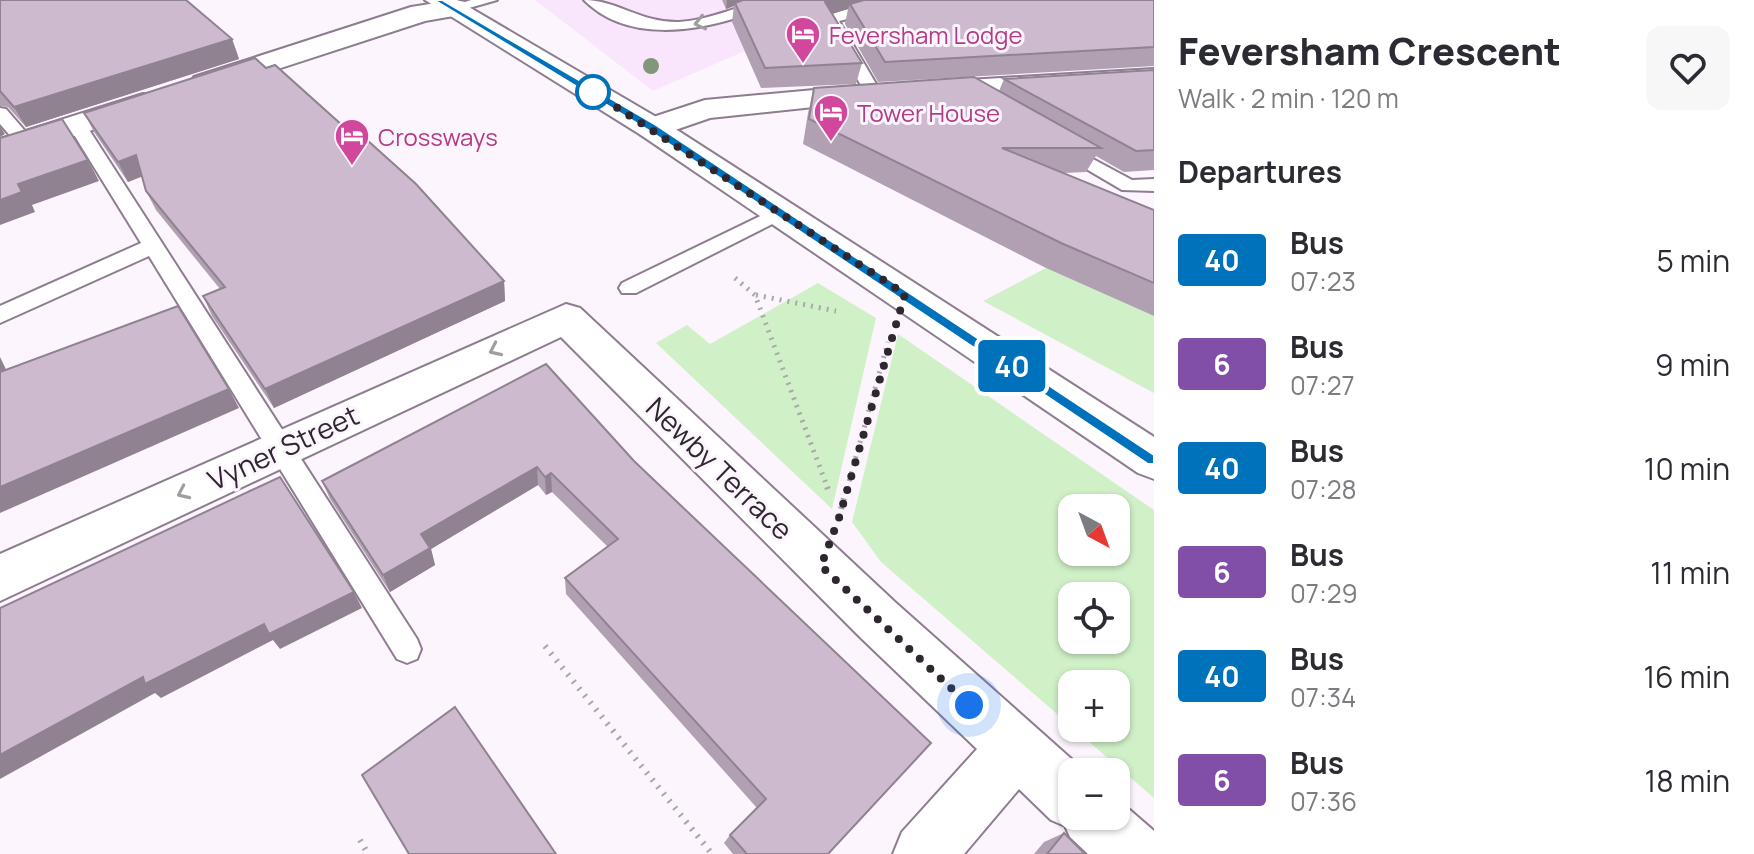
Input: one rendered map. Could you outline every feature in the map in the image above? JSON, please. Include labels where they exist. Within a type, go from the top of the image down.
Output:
[{"type":"street","points":[[12,146],[447,4],[652,128],[781,212],[899,310],[1154,460]]},
{"type":"street","points":[[652,128],[705,109],[874,94],[975,97],[1154,78]]},
{"type":"street","name":"Vyner Street","points":[[0,578],[566,318]]},
{"type":"street","name":"Newby Terrace","points":[[566,318],[688,439],[1058,786]]},
{"type":"street","points":[[924,854],[1016,748]]},
{"type":"street","points":[[1107,830],[1134,854]]},
{"type":"lane","points":[[447,4],[490,0]]},
{"type":"lane","points":[[591,0],[619,18],[655,28],[692,25],[774,0]]},
{"type":"lane","points":[[874,94],[831,20],[841,14],[897,6]]},
{"type":"lane","points":[[0,113],[12,146]]},
{"type":"lane","points":[[77,125],[407,649]]},
{"type":"lane","points":[[1052,141],[1129,186],[1154,185]]},
{"type":"lane","points":[[629,288],[781,212]]},
{"type":"lane","points":[[0,315],[152,246]]},
{"type":"path","points":[[703,252],[755,295],[876,318],[899,310]]},
{"type":"path","points":[[755,295],[839,518],[899,310]]},
{"type":"path","points":[[545,646],[712,854]]},
{"type":"path","points":[[360,840],[368,854]]},
{"type":"shaded area","points":[[535,0],[944,0],[839,10],[653,91]]},
{"type":"green space","points":[[1046,268],[1154,316],[1154,393],[983,301]]},
{"type":"green space","points":[[818,283],[876,318],[832,509],[656,343],[687,325],[710,344]]},
{"type":"green space","points":[[898,334],[1154,510],[1154,798],[1130,777],[1130,758],[1108,758],[1089,742],[1130,742],[1130,670],[1058,670],[1058,715],[881,562],[852,522]]},
{"type":"building","points":[[0,0],[186,0],[232,39],[14,107],[0,91]]},
{"type":"building","points":[[743,0],[826,0],[862,63],[765,68],[735,3]]},
{"type":"building","points":[[864,0],[1154,0],[1154,47],[885,62],[850,4]]},
{"type":"building","points":[[255,58],[266,68],[275,65],[342,125],[348,123],[416,184],[504,281],[265,389],[203,296],[225,287],[146,191],[136,155],[118,162],[84,113]]},
{"type":"building","points":[[1154,70],[1154,150],[1136,151],[1004,79]]},
{"type":"building","points":[[974,77],[1101,148],[1002,148],[1154,210],[1154,283],[1061,243],[809,119],[814,88]]},
{"type":"building","points":[[62,119],[88,160],[18,184],[22,192],[0,200],[0,138]]},
{"type":"building","points":[[178,306],[229,389],[0,487],[0,372]]},
{"type":"building","points":[[546,364],[634,461],[931,743],[828,854],[747,854],[730,835],[766,799],[565,578],[618,539],[551,473],[545,477],[537,467],[421,534],[430,548],[383,575],[322,481]]},
{"type":"building","points":[[280,477],[354,592],[269,634],[264,624],[145,684],[143,677],[0,755],[0,608]]},
{"type":"building","points":[[455,707],[556,854],[409,854],[362,775]]},
{"type":"building","points":[[1064,833],[1085,854],[1047,854]]},
{"type":"bus line","name":"40","points":[[438,0],[652,128],[1154,460]]},
{"type":"place","name":"Feversham Lodge","points":[[803,65]]},
{"type":"place","name":"Tower House","points":[[831,143]]},
{"type":"place","name":"Crossways","points":[[352,167]]},
{"type":"route","points":[[593,92],[905,294],[893,326],[839,518],[821,566],[969,705]]}]
